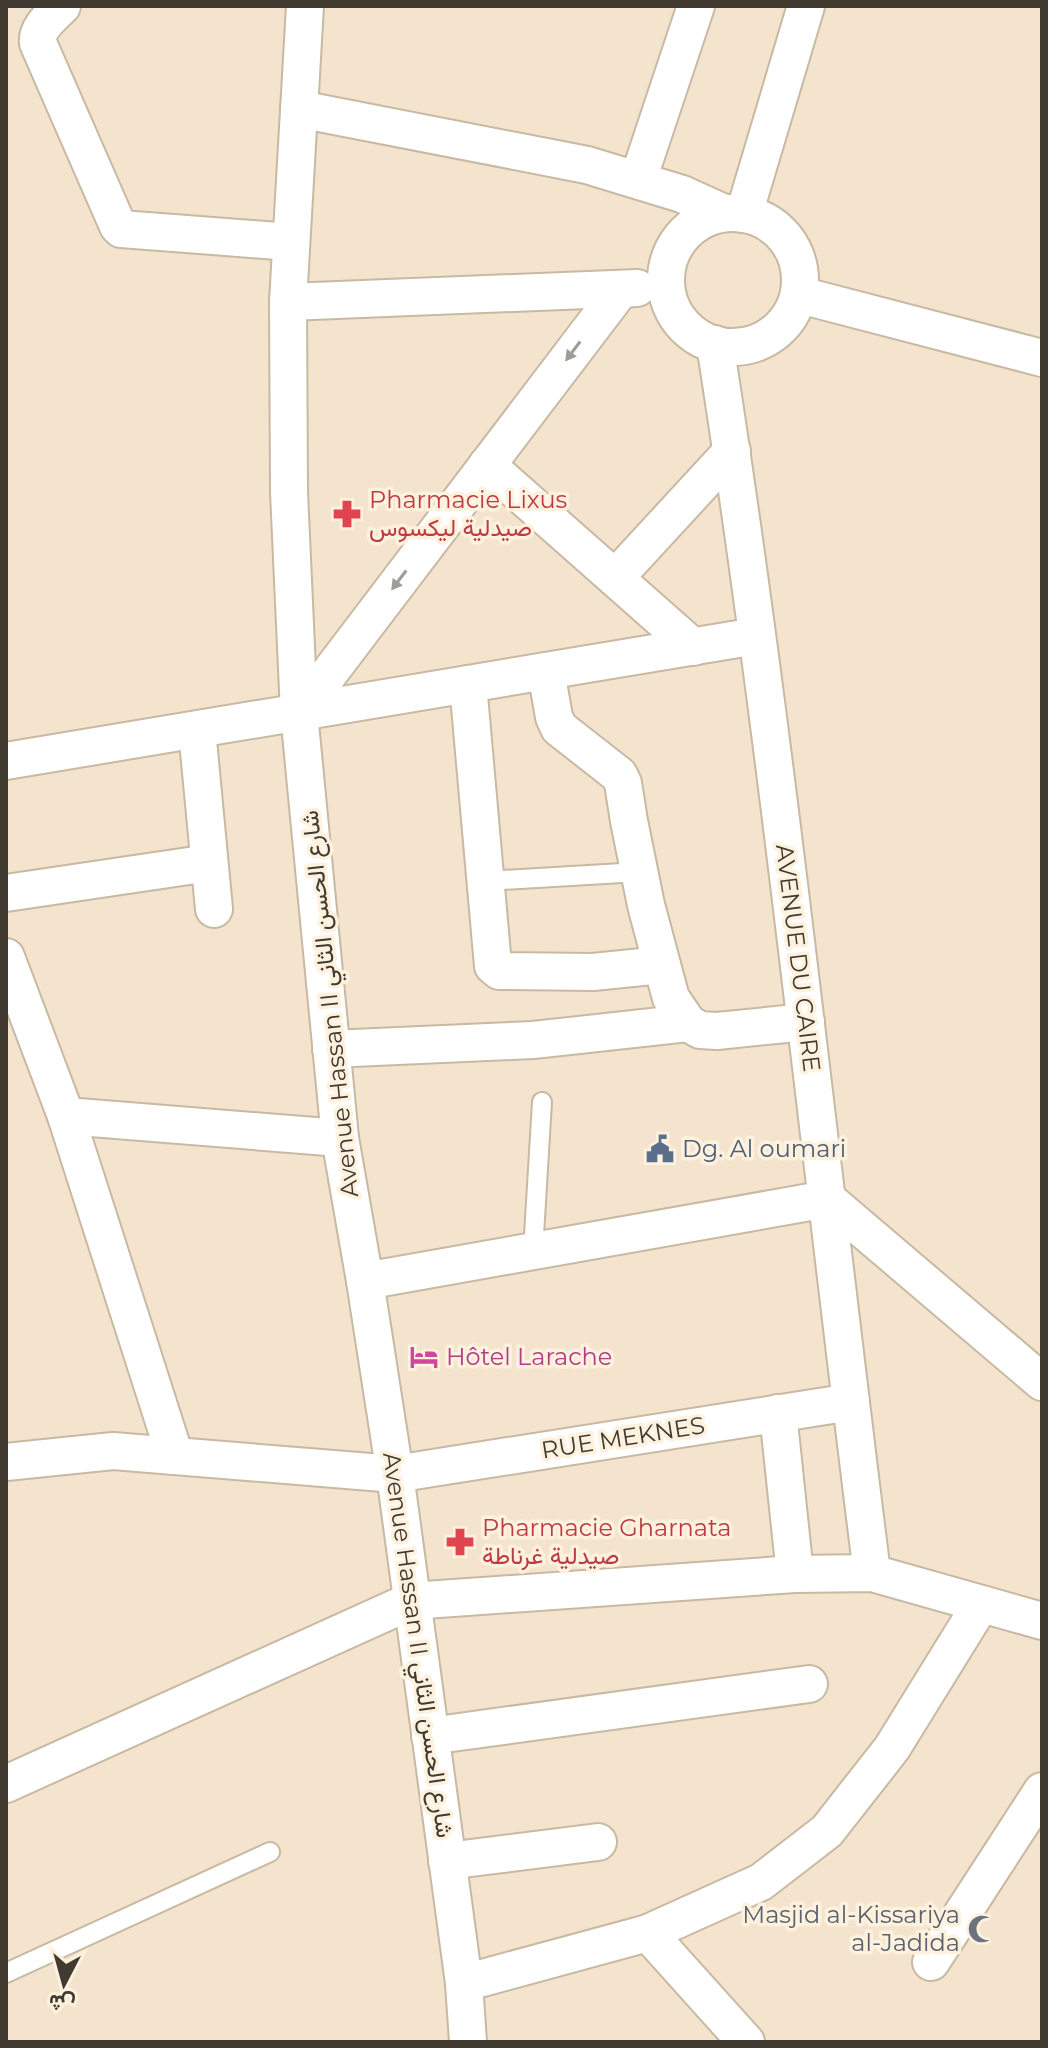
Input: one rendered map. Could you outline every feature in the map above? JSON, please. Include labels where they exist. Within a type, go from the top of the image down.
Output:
[{"type":"street","points":[[62,6],[40,29],[38,43],[121,229],[291,242]]},
{"type":"street","name":"Avenue Hassan II شارع الحسن الثاني","points":[[305,6],[288,302],[289,492],[299,713],[340,1138],[395,1474],[464,1983],[468,2042]]},
{"type":"street","points":[[638,180],[696,6]]},
{"type":"street","points":[[734,214],[806,6]]},
{"type":"street","points":[[299,109],[587,165],[682,194],[734,214],[764,220],[781,232],[793,249],[800,268],[800,295],[785,324],[770,336],[734,347],[715,344],[697,336],[681,323],[671,306],[666,287],[674,247],[687,231],[704,220],[734,214]]},
{"type":"street","points":[[288,302],[666,287]]},
{"type":"street","points":[[299,713],[621,289]]},
{"type":"street","points":[[800,295],[1042,358]]},
{"type":"street","name":"AVENUE DU CAIRE","points":[[715,344],[732,451],[806,1022],[872,1573]]},
{"type":"street","points":[[615,578],[732,451]]},
{"type":"street","points":[[487,465],[693,647]]},
{"type":"street","points":[[6,761],[756,636]]},
{"type":"street","points":[[546,671],[554,717],[559,728],[619,775],[623,783],[639,872],[662,965],[671,998],[688,1023],[700,1030],[717,1031],[806,1022]]},
{"type":"street","points":[[468,684],[493,966],[499,971],[593,972],[662,965]]},
{"type":"street","points":[[197,730],[214,909]]},
{"type":"street","points":[[6,893],[209,863]]},
{"type":"street","points":[[6,957],[66,1116],[175,1456]]},
{"type":"street","points":[[331,1049],[533,1040],[688,1023]]},
{"type":"street","points":[[66,1116],[340,1138]]},
{"type":"street","points":[[365,1281],[827,1199],[1042,1382]]},
{"type":"street","name":"RUE MEKNES","points":[[6,1462],[113,1451],[395,1474],[851,1402]]},
{"type":"street","points":[[778,1413],[795,1574]]},
{"type":"street","points":[[6,1784],[411,1601],[795,1574],[872,1573],[1042,1621]]},
{"type":"street","points":[[464,1983],[648,1933],[761,1882],[827,1831],[892,1748],[981,1604]]},
{"type":"street","points":[[430,1736],[809,1684]]},
{"type":"street","points":[[931,1962],[1042,1791]]},
{"type":"street","points":[[447,1861],[598,1842]]},
{"type":"street","points":[[648,1933],[746,2042]]},
{"type":"lane","points":[[485,881],[639,872]]},
{"type":"lane","points":[[533,1252],[542,1102]]},
{"type":"lane","points":[[6,1973],[270,1852]]},
{"type":"place","name":"Pharmacie Lixus صيدلية ليكسوس","points":[[347,514]]},
{"type":"place","name":"Dg. Al oumari","points":[[660,1149]]},
{"type":"place","name":"Hôtel Larache","points":[[424,1357]]},
{"type":"place","name":"Pharmacie Gharnata صيدلية غرناطة","points":[[460,1542]]},
{"type":"place","name":"Masjid al-Kissariya al-Jadida","points":[[982,1929]]}]
